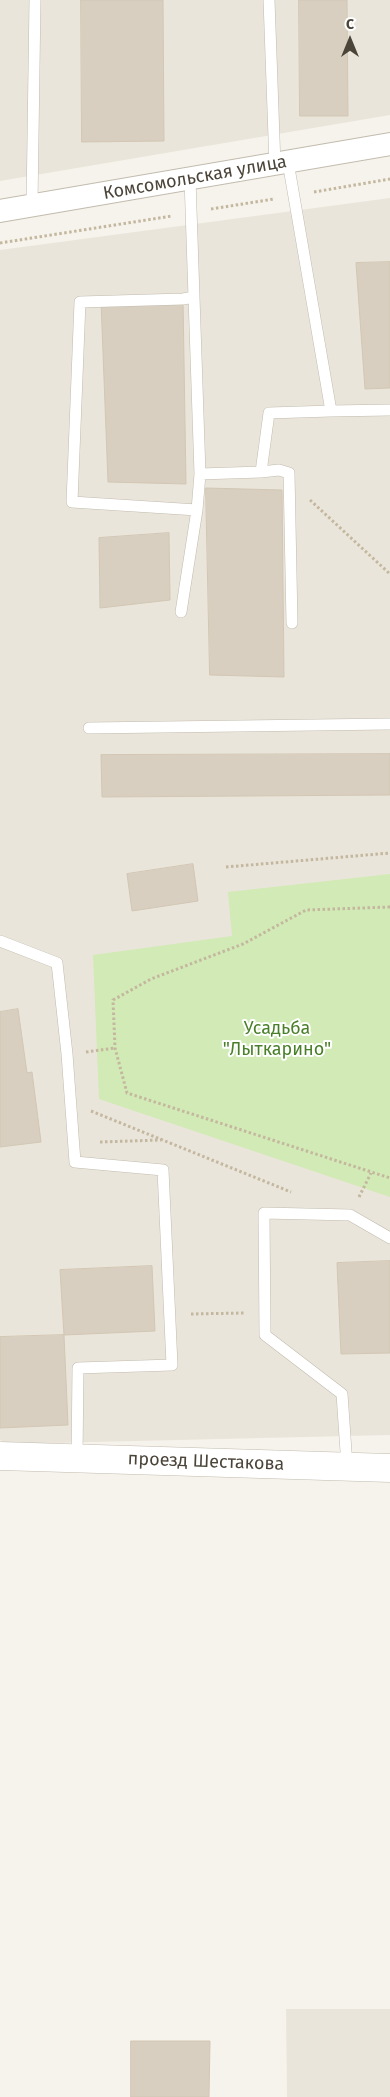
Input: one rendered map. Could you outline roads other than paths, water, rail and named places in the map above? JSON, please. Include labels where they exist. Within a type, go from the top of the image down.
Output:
[{"type":"street","name":"Комсомольская улица","points":[[0,211],[390,144]]},
{"type":"street","name":"проезд Шестакова","points":[[11,1456],[390,1468]]},
{"type":"lane","points":[[32,206],[35,0]]},
{"type":"lane","points":[[269,0],[281,163],[331,411]]},
{"type":"lane","points":[[181,612],[197,510],[200,474],[190,179]]},
{"type":"lane","points":[[194,297],[183,299],[80,302],[72,502],[197,510]]},
{"type":"lane","points":[[262,472],[269,413],[390,410]]},
{"type":"lane","points":[[200,474],[279,470],[290,473],[292,623]]},
{"type":"lane","points":[[89,728],[390,724]]},
{"type":"lane","points":[[0,941],[57,963],[67,1054],[75,1162],[163,1170],[172,1365],[78,1368],[77,1459]]},
{"type":"lane","points":[[347,1466],[342,1394],[265,1334],[264,1213],[350,1215],[390,1238]]},
{"type":"park label","name":"Усадьба \"Лыткарино\"","points":[[277,1039]]}]
